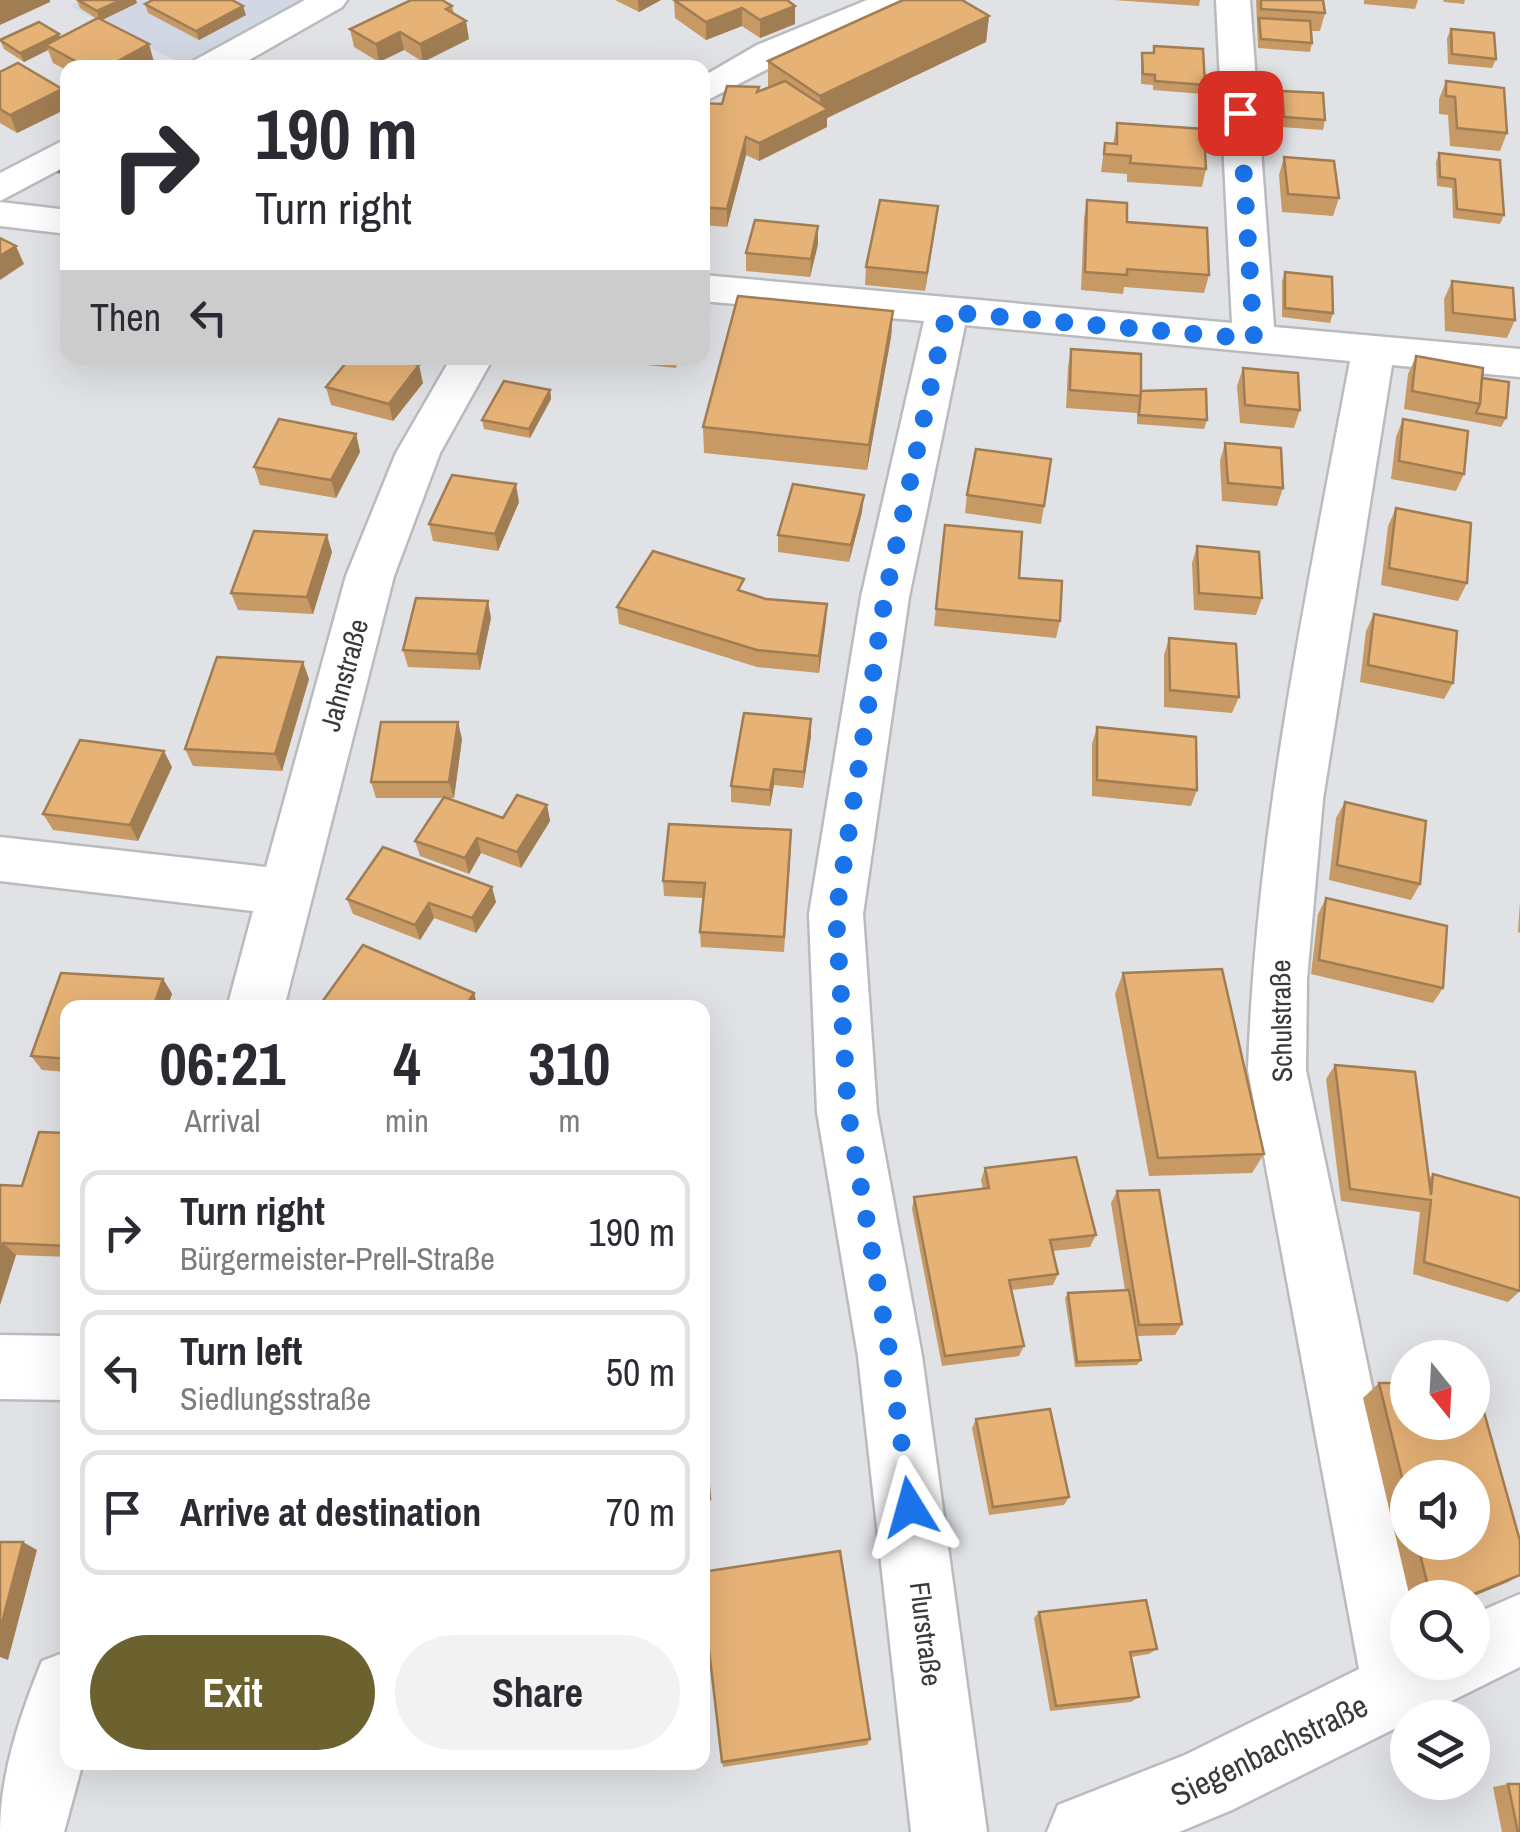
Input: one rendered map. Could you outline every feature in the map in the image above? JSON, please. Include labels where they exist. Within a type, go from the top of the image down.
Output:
[{"type":"street","points":[[222,60],[330,0]]},
{"type":"street","points":[[1233,0],[1254,339]]},
{"type":"street","points":[[710,87],[868,4]]},
{"type":"street","points":[[0,190],[60,154]]},
{"type":"street","points":[[0,214],[60,221]]},
{"type":"street","points":[[710,289],[1520,362]]},
{"type":"street","name":"Flurstraße","points":[[947,312],[885,597],[836,914],[848,1112],[890,1356],[949,1832]]},
{"type":"street","name":"Schulstraße","points":[[1373,350],[1288,858],[1277,974],[1277,1070],[1402,1580]]},
{"type":"street","name":"Jahnstraße","points":[[257,1000],[370,576],[418,453],[468,365]]},
{"type":"street","points":[[0,859],[285,892]]},
{"type":"street","points":[[0,1367],[60,1368]]},
{"type":"street","points":[[1490,1644],[1520,1630]]},
{"type":"street","name":"Siegenbachstraße","points":[[1085,1832],[1206,1784],[1415,1680]]},
{"type":"street","points":[[26,1832],[60,1715]]},
{"type":"shaded area","points":[[82,0],[307,0],[193,60],[173,60],[70,6]]},
{"type":"building","points":[[78,0],[121,0],[97,11]]},
{"type":"building","points":[[153,0],[232,0],[243,6],[196,31],[145,4]]},
{"type":"building","points":[[411,0],[442,0],[452,6],[446,9],[466,21],[420,44],[400,32],[376,44],[350,29]]},
{"type":"building","points":[[674,0],[787,0],[795,6],[760,20],[742,8],[706,22]]},
{"type":"building","points":[[903,0],[962,0],[989,16],[820,96],[768,61]]},
{"type":"building","points":[[1261,0],[1323,0],[1325,13],[1261,9]]},
{"type":"building","points":[[98,18],[149,44],[120,60],[73,60],[46,45]]},
{"type":"building","points":[[1259,18],[1310,21],[1312,43],[1261,39]]},
{"type":"building","points":[[39,22],[59,34],[20,53],[0,40]]},
{"type":"building","points":[[1451,29],[1494,33],[1496,59],[1452,54]]},
{"type":"building","points":[[1154,46],[1203,49],[1205,85],[1155,81],[1155,75],[1143,74],[1142,53],[1154,53]]},
{"type":"building","points":[[18,63],[60,90],[10,115],[0,109],[0,72]]},
{"type":"building","points":[[785,81],[828,109],[759,143],[746,137],[727,209],[710,208],[710,103],[722,104],[727,86],[759,87],[757,92]]},
{"type":"building","points":[[1446,81],[1504,88],[1507,133],[1457,128],[1455,97],[1446,96]]},
{"type":"building","points":[[1282,91],[1323,93],[1325,120],[1284,117]]},
{"type":"building","points":[[1117,123],[1204,129],[1206,169],[1130,163],[1131,156],[1104,154],[1105,143],[1117,144]]},
{"type":"building","points":[[1439,153],[1500,160],[1504,215],[1457,209],[1455,179],[1440,177]]},
{"type":"building","points":[[1284,157],[1334,161],[1339,198],[1288,194]]},
{"type":"building","points":[[880,200],[938,206],[927,273],[866,267]]},
{"type":"building","points":[[1087,200],[1127,203],[1127,222],[1207,228],[1209,275],[1127,269],[1127,275],[1085,272]]},
{"type":"building","points":[[755,220],[818,226],[811,259],[746,253]]},
{"type":"building","points":[[0,238],[16,246],[0,256]]},
{"type":"building","points":[[1285,272],[1332,277],[1333,313],[1285,308]]},
{"type":"building","points":[[1452,281],[1513,288],[1515,320],[1453,313]]},
{"type":"building","points":[[738,296],[893,311],[869,445],[703,427]]},
{"type":"building","points":[[1071,349],[1141,354],[1141,396],[1070,390]]},
{"type":"building","points":[[1416,356],[1483,368],[1480,404],[1412,391]]},
{"type":"building","points":[[344,365],[419,365],[389,404],[326,387]]},
{"type":"building","points":[[1243,368],[1298,373],[1300,410],[1245,405]]},
{"type":"building","points":[[1482,378],[1509,382],[1506,418],[1476,413]]},
{"type":"building","points":[[504,381],[550,390],[529,429],[482,420]]},
{"type":"building","points":[[1206,389],[1207,420],[1139,415],[1141,391]]},
{"type":"building","points":[[279,419],[356,434],[331,480],[254,467]]},
{"type":"building","points":[[1403,419],[1468,431],[1464,474],[1399,461]]},
{"type":"building","points":[[1225,443],[1281,448],[1283,488],[1228,483]]},
{"type":"building","points":[[976,449],[1051,459],[1044,506],[967,495]]},
{"type":"building","points":[[452,475],[516,484],[495,534],[429,524]]},
{"type":"building","points":[[793,484],[864,495],[851,545],[778,535]]},
{"type":"building","points":[[1396,508],[1471,523],[1467,583],[1389,568]]},
{"type":"building","points":[[945,525],[1022,532],[1019,578],[1062,581],[1060,621],[936,609]]},
{"type":"building","points":[[254,531],[327,535],[307,597],[231,593]]},
{"type":"building","points":[[1197,546],[1259,552],[1262,598],[1199,593]]},
{"type":"building","points":[[653,551],[744,579],[738,590],[766,599],[827,604],[819,656],[757,650],[617,607]]},
{"type":"building","points":[[416,598],[488,601],[477,654],[403,650]]},
{"type":"building","points":[[1374,614],[1457,631],[1453,683],[1368,665]]},
{"type":"building","points":[[1169,638],[1236,644],[1239,697],[1170,690]]},
{"type":"building","points":[[217,657],[303,662],[275,754],[185,749]]},
{"type":"building","points":[[744,713],[811,719],[804,772],[774,769],[770,790],[731,786]]},
{"type":"building","points":[[381,722],[458,722],[449,782],[371,782]]},
{"type":"building","points":[[1097,727],[1196,737],[1197,790],[1097,780]]},
{"type":"building","points":[[80,740],[164,751],[130,825],[43,814]]},
{"type":"building","points":[[517,795],[547,805],[517,852],[477,838],[465,858],[415,841],[444,797],[503,818]]},
{"type":"building","points":[[1345,802],[1426,821],[1420,884],[1337,865]]},
{"type":"building","points":[[669,824],[791,830],[784,937],[700,932],[705,883],[663,881]]},
{"type":"building","points":[[383,847],[492,887],[472,918],[429,903],[415,925],[347,899]]},
{"type":"building","points":[[1326,898],[1447,926],[1443,988],[1319,960]]},
{"type":"building","points":[[363,945],[474,993],[469,1000],[323,1000]]},
{"type":"building","points":[[1222,969],[1264,1154],[1158,1158],[1123,973]]},
{"type":"building","points":[[61,973],[163,979],[156,1000],[60,1000],[60,1058],[31,1056]]},
{"type":"building","points":[[1335,1065],[1415,1072],[1431,1195],[1433,1174],[1520,1198],[1520,1291],[1424,1262],[1431,1200],[1350,1189]]},
{"type":"building","points":[[39,1132],[60,1133],[60,1246],[3,1243],[0,1253],[0,1185],[22,1186]]},
{"type":"building","points":[[1076,1157],[1096,1235],[1050,1240],[1058,1274],[1009,1280],[1024,1346],[945,1356],[914,1197],[989,1188],[985,1168]]},
{"type":"building","points":[[1159,1190],[1182,1324],[1139,1325],[1117,1191]]},
{"type":"building","points":[[1129,1290],[1141,1360],[1077,1362],[1068,1293]]},
{"type":"building","points":[[1379,1383],[1390,1383],[1390,1428]]},
{"type":"building","points":[[1050,1409],[1069,1497],[993,1507],[976,1419]]},
{"type":"building","points":[[1490,1434],[1520,1541],[1520,1575],[1490,1587],[1490,1580],[1426,1580],[1422,1560],[1490,1560],[1490,1460],[1398,1460],[1393,1440],[1490,1440]]},
{"type":"building","points":[[0,1542],[23,1542],[0,1630]]},
{"type":"building","points":[[840,1551],[870,1739],[722,1762],[710,1658],[710,1571]]},
{"type":"building","points":[[1146,1600],[1157,1649],[1130,1652],[1139,1697],[1056,1706],[1039,1612]]},
{"type":"building","points":[[1508,1784],[1520,1784],[1520,1832],[1518,1832]]},
{"type":"route","points":[[910,1507],[890,1356],[848,1112],[836,914],[885,597],[947,312],[1254,339],[1240,113]]}]
